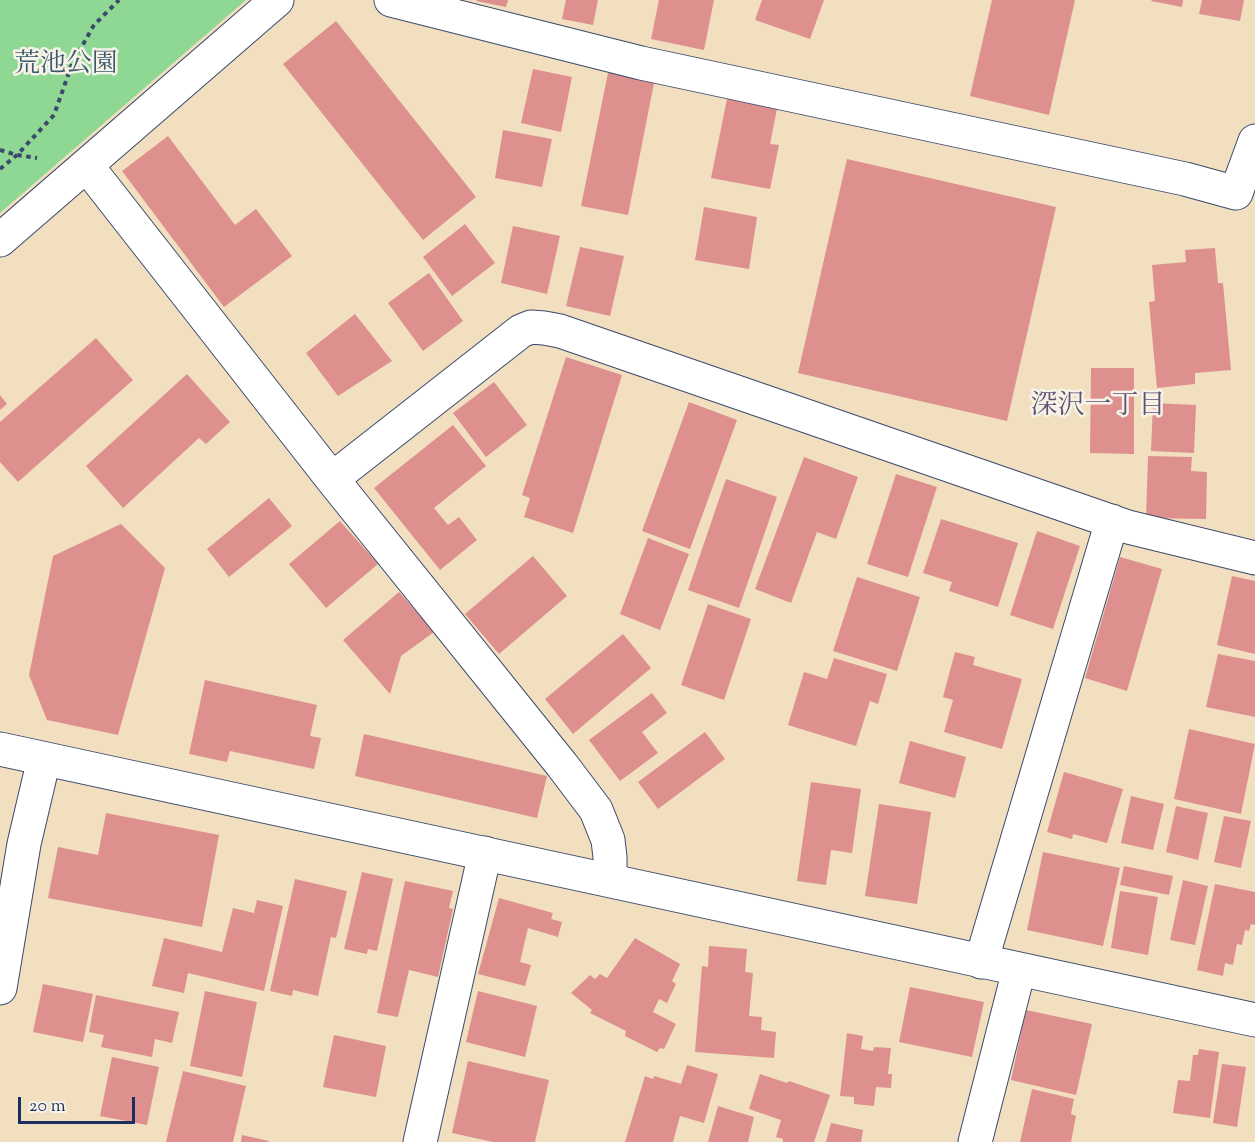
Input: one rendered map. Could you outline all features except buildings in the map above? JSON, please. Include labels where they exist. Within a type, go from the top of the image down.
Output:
[{"type":"street","points":[[0,240],[277,0]]},
{"type":"street","points":[[391,0],[641,63],[1174,177],[1236,193],[1255,141]]},
{"type":"street","points":[[87,166],[332,479],[555,755],[596,810],[608,840],[610,880]]},
{"type":"street","points":[[332,479],[521,331],[531,327],[544,328],[560,331],[1128,527],[1255,558]]},
{"type":"street","points":[[981,962],[1112,521]]},
{"type":"street","points":[[0,749],[1255,1020]]},
{"type":"street","points":[[0,988],[24,844],[44,759]]},
{"type":"street","points":[[420,1142],[484,853]]},
{"type":"street","points":[[975,1142],[1019,970]]},
{"type":"path","points":[[0,169],[17,155],[54,116],[72,63],[94,25],[119,0]]},
{"type":"path","points":[[0,150],[46,160]]},
{"type":"green space","name":"荒池公園","points":[[0,0],[246,0],[0,213]]},
{"type":"district","name":"深沢一丁目","points":[[1098,408]]}]
